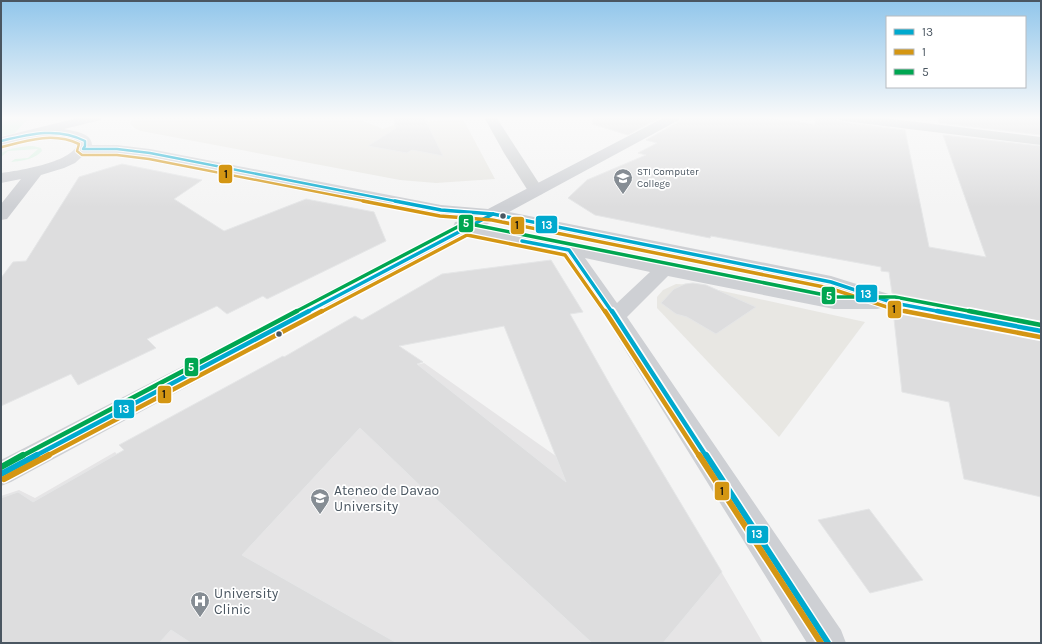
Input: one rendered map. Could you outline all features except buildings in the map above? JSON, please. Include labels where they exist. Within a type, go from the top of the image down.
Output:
[{"type":"main road","points":[[1,178],[36,171],[67,160],[78,147]]},
{"type":"main road","points":[[105,147],[150,153],[441,210],[493,214],[831,282],[894,303],[1041,332]]},
{"type":"main road","points":[[1,474],[618,147]]},
{"type":"main road","points":[[1,215],[36,171]]},
{"type":"main road","points":[[408,203],[463,201],[532,193]]},
{"type":"main road","points":[[532,193],[529,201],[534,208],[557,227]]},
{"type":"main road","points":[[441,210],[466,229],[663,270],[834,303],[894,303]]},
{"type":"main road","points":[[569,250],[615,316],[828,643]]},
{"type":"main road","points":[[615,316],[663,270]]},
{"type":"street","points":[[508,147],[532,193]]},
{"type":"shaded area","points":[[226,147],[478,147],[495,179],[436,183],[400,180]]},
{"type":"shaded area","points":[[676,284],[695,285],[865,322],[779,437],[657,308],[657,297],[663,290]]},
{"type":"shaded area","name":"Ateneo de Davao University","points":[[424,363],[662,531],[712,556],[763,643],[1,643],[1,496],[19,490],[35,498],[115,452],[135,476],[396,370]]},
{"type":"green space","points":[[21,147],[37,147],[41,148],[42,151],[36,156],[28,159],[11,162],[15,159],[28,158],[38,149],[8,151],[1,157],[1,153]]},
{"type":"transit line","name":"1","points":[[78,147],[77,151],[82,155],[117,155],[149,159],[440,216],[492,220],[829,288],[893,309],[1040,337]]},
{"type":"transit line","name":"13","points":[[84,147],[83,149],[117,149],[150,153],[441,210],[493,214],[831,282],[894,303],[1041,331]]},
{"type":"transit line","name":"13","points":[[1,474],[493,214]]},
{"type":"transit line","name":"5","points":[[1,467],[465,223],[835,297],[895,297],[1041,325]]},
{"type":"transit line","name":"1","points":[[4,479],[467,235],[565,255],[610,319],[821,643]]},
{"type":"transit line","name":"13","points":[[522,241],[569,250],[615,316],[828,643]]},
{"type":"place","name":"STI Computer College","points":[[623,195]]},
{"type":"place","name":"Ateneo de Davao University","points":[[320,515]]},
{"type":"place","name":"University Clinic","points":[[200,618]]}]
